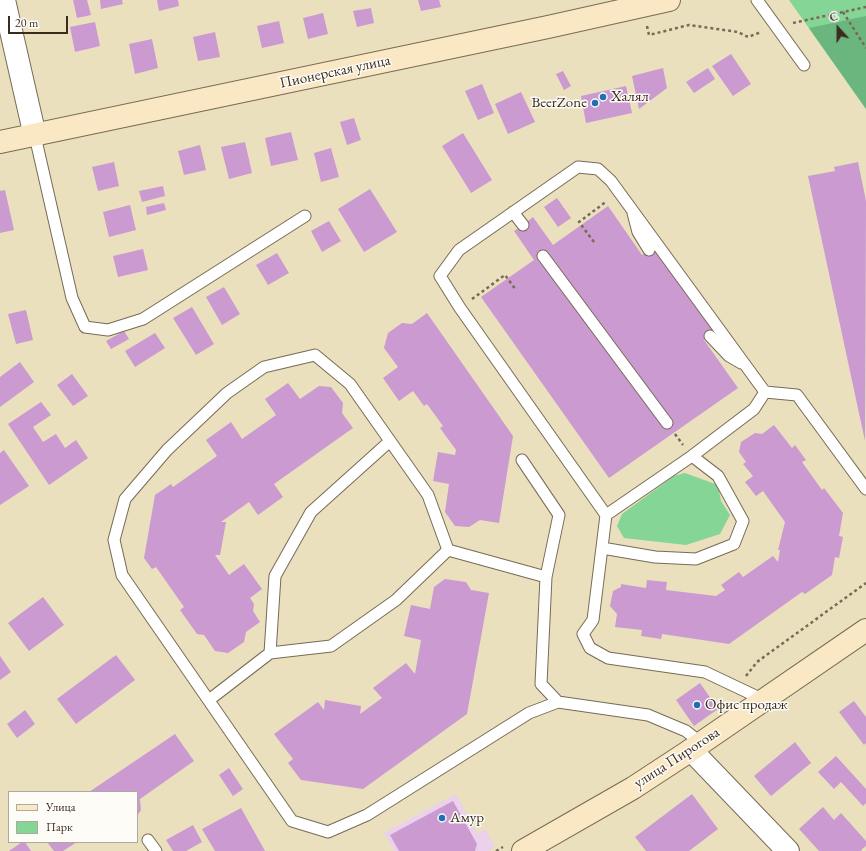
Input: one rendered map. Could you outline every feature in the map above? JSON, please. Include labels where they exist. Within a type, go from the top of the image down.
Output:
[{"type":"main road","name":"Пионерская улица","points":[[0,142],[35,136],[595,8],[642,6],[670,0]]},
{"type":"main road","name":"улица Пирогова","points":[[523,851],[633,788],[866,630]]},
{"type":"street","points":[[4,0],[35,136]]},
{"type":"street","points":[[696,746],[788,851]]},
{"type":"lane","points":[[757,0],[804,65]]},
{"type":"lane","points":[[35,136],[72,298],[85,327],[108,330],[143,319],[305,216]]},
{"type":"lane","points":[[764,700],[705,672],[608,658],[590,648],[583,634],[593,620],[606,515],[460,308],[440,276],[459,250],[578,167],[598,169],[620,192],[765,392],[797,395],[866,489]]},
{"type":"lane","points":[[631,207],[638,232],[649,250]]},
{"type":"lane","points":[[513,212],[522,225]]},
{"type":"lane","points":[[543,256],[667,423]]},
{"type":"lane","points":[[710,336],[729,356],[747,367]]},
{"type":"lane","points":[[448,550],[428,495],[350,384],[315,355],[264,368],[227,393],[167,450],[125,499],[114,540],[122,575],[292,821],[328,832],[367,815],[529,712],[558,702],[648,715],[686,731],[696,746]]},
{"type":"lane","points":[[606,515],[692,456],[754,409],[765,392]]},
{"type":"lane","points":[[270,653],[275,576],[311,512],[390,441]]},
{"type":"lane","points":[[602,548],[655,557],[696,559],[734,544],[743,521],[718,476],[692,456]]},
{"type":"lane","points":[[522,460],[559,515],[546,577],[541,684],[558,702]]},
{"type":"lane","points":[[448,550],[546,577]]},
{"type":"lane","points":[[209,700],[270,653],[330,646],[396,600],[448,550]]},
{"type":"lane","points":[[148,840],[156,851]]},
{"type":"path","points":[[642,6],[649,35],[689,26],[738,32],[748,37],[777,27],[866,7]]},
{"type":"path","points":[[843,12],[866,48]]},
{"type":"path","points":[[594,242],[579,222],[620,192]]},
{"type":"path","points":[[460,308],[505,275],[516,290]]},
{"type":"path","points":[[667,423],[692,456]]},
{"type":"shaded area","name":"Амур","points":[[456,794],[477,834],[485,829],[495,847],[489,851],[394,851],[384,833]]},
{"type":"green space","points":[[789,0],[866,0],[866,109]]},
{"type":"green space","points":[[866,16],[866,109],[809,28]]},
{"type":"green space","points":[[685,473],[718,485],[721,501],[730,515],[720,534],[686,545],[624,538],[617,526],[622,514],[674,476]]},
{"type":"building","points":[[73,0],[87,0],[91,15],[77,18]]},
{"type":"building","points":[[100,0],[122,0],[123,4],[101,9]]},
{"type":"building","points":[[157,0],[178,0],[179,6],[159,11]]},
{"type":"building","points":[[418,0],[439,0],[441,7],[421,11]]},
{"type":"building","points":[[371,8],[374,23],[357,27],[353,11]]},
{"type":"building","points":[[323,13],[328,34],[308,39],[303,18]]},
{"type":"building","points":[[279,21],[284,43],[262,48],[257,26]]},
{"type":"building","points":[[95,22],[100,46],[75,52],[70,27]]},
{"type":"building","points":[[215,32],[220,57],[198,61],[193,37]]},
{"type":"building","points":[[152,39],[158,68],[135,74],[129,44]]},
{"type":"building","points":[[731,54],[751,84],[733,96],[712,66]]},
{"type":"building","points":[[663,68],[667,88],[639,109],[632,76]]},
{"type":"building","points":[[708,68],[715,79],[694,93],[686,82]]},
{"type":"building","points":[[563,71],[571,86],[564,90],[556,74]]},
{"type":"building","points":[[482,84],[494,113],[478,120],[465,91]]},
{"type":"building","points":[[626,86],[632,113],[586,123],[581,96]]},
{"type":"building","points":[[521,92],[535,122],[508,134],[495,104]]},
{"type":"building","points":[[354,118],[361,140],[347,145],[340,122]]},
{"type":"building","points":[[291,132],[298,160],[271,166],[265,138]]},
{"type":"building","points":[[463,133],[492,180],[471,193],[442,146]]},
{"type":"building","points":[[245,142],[252,173],[229,179],[221,147]]},
{"type":"building","points":[[200,145],[206,170],[184,175],[178,151]]},
{"type":"building","points":[[331,148],[339,177],[321,182],[314,153]]},
{"type":"building","points":[[114,162],[119,186],[98,191],[92,167]]},
{"type":"building","points":[[858,162],[866,201],[865,441],[808,176],[835,171],[834,167]]},
{"type":"building","points":[[163,186],[165,196],[142,202],[139,191]]},
{"type":"building","points":[[370,189],[397,232],[364,252],[338,209]]},
{"type":"building","points":[[5,190],[14,230],[0,233],[0,191]]},
{"type":"building","points":[[557,198],[571,218],[558,227],[544,207]]},
{"type":"building","points":[[164,203],[166,210],[147,215],[146,207]]},
{"type":"building","points":[[130,205],[136,230],[109,237],[103,212]]},
{"type":"building","points":[[608,206],[642,255],[656,246],[716,331],[704,340],[738,388],[609,478],[481,297],[534,260],[514,231],[533,217],[553,245]]},
{"type":"building","points":[[329,221],[341,241],[322,252],[311,231]]},
{"type":"building","points":[[143,249],[148,270],[118,277],[113,256]]},
{"type":"building","points":[[277,253],[289,273],[268,285],[256,265]]},
{"type":"building","points":[[224,287],[240,314],[222,325],[206,297]]},
{"type":"building","points":[[192,307],[214,344],[196,355],[173,318]]},
{"type":"building","points":[[26,310],[33,340],[16,344],[8,314]]},
{"type":"building","points":[[427,313],[513,436],[499,523],[480,520],[469,527],[455,526],[445,512],[449,484],[433,481],[438,452],[455,455],[456,450],[440,428],[443,426],[427,404],[424,406],[413,391],[399,401],[383,378],[398,367],[384,348],[388,333],[402,323],[412,324]]},
{"type":"building","points":[[124,331],[129,339],[111,349],[106,341]]},
{"type":"building","points":[[155,333],[165,348],[135,367],[125,351]]},
{"type":"building","points":[[20,362],[34,382],[0,407],[0,377]]},
{"type":"building","points":[[72,374],[88,396],[73,406],[57,385]]},
{"type":"building","points":[[288,383],[300,399],[319,386],[331,387],[343,403],[342,413],[353,428],[274,484],[283,497],[258,515],[249,502],[221,522],[226,522],[220,555],[215,555],[229,575],[244,564],[262,589],[250,598],[254,604],[253,611],[260,622],[246,632],[244,642],[228,653],[215,651],[204,635],[197,634],[180,610],[184,607],[156,567],[152,569],[144,558],[155,495],[171,484],[173,487],[217,456],[206,440],[231,422],[242,439],[276,415],[265,399]]},
{"type":"building","points":[[41,402],[51,415],[33,427],[43,442],[56,434],[65,448],[76,440],[88,458],[49,485],[8,424]]},
{"type":"building","points":[[774,425],[792,448],[795,445],[806,460],[802,462],[822,490],[824,488],[843,513],[839,536],[843,537],[839,558],[835,557],[832,575],[805,594],[802,592],[729,644],[662,634],[661,639],[641,636],[642,630],[615,627],[617,614],[610,606],[613,591],[621,587],[621,584],[646,588],[647,580],[667,582],[666,590],[716,596],[725,590],[721,585],[739,572],[743,577],[773,556],[778,562],[780,550],[778,550],[785,522],[763,491],[756,496],[745,482],[753,476],[743,464],[746,462],[739,452],[741,442],[755,433],[762,434]]},
{"type":"building","points":[[4,450],[29,486],[0,505],[0,453]]},
{"type":"building","points":[[445,579],[466,582],[471,590],[489,593],[467,714],[363,789],[301,780],[288,763],[293,759],[274,734],[318,702],[324,710],[325,700],[361,706],[360,714],[382,698],[373,688],[406,663],[415,674],[421,640],[404,636],[411,605],[430,609],[434,587]]},
{"type":"building","points":[[43,597],[64,625],[29,651],[8,623]]},
{"type":"building","points":[[116,655],[135,680],[76,724],[57,699]]},
{"type":"building","points":[[0,656],[11,672],[0,680]]},
{"type":"building","name":"Офис продаж","points":[[700,683],[718,709],[694,726],[676,700]]},
{"type":"building","points":[[854,701],[866,717],[866,743],[864,745],[839,712]]},
{"type":"building","points":[[25,710],[35,724],[17,738],[7,724]]},
{"type":"building","points":[[175,734],[194,761],[140,799],[141,810],[138,814],[138,791],[90,791]]},
{"type":"building","points":[[795,742],[811,763],[771,796],[754,776]]},
{"type":"building","points":[[836,756],[866,789],[866,803],[863,806],[841,782],[834,789],[818,772]]},
{"type":"building","points":[[229,768],[243,789],[233,796],[219,775]]},
{"type":"building","points":[[692,794],[718,829],[689,851],[646,851],[635,837]]},
{"type":"building","name":"Амур","points":[[453,801],[477,844],[475,851],[399,851],[390,835]]},
{"type":"building","points":[[823,807],[834,820],[841,813],[866,841],[866,846],[861,850],[862,851],[819,851],[799,829]]},
{"type":"building","points":[[241,808],[265,851],[215,851],[202,829]]},
{"type":"building","points":[[193,825],[202,842],[186,851],[173,851],[166,840]]},
{"type":"building","points":[[21,843],[26,843],[31,851],[9,851]]},
{"type":"building","points":[[48,843],[75,843],[63,851],[54,851]]},
{"type":"place","name":"Халял","points":[[603,97]]},
{"type":"place","name":"BeerZone","points":[[595,103]]},
{"type":"place","name":"Офис продаж","points":[[697,705]]},
{"type":"place","name":"Амур","points":[[442,818]]}]
